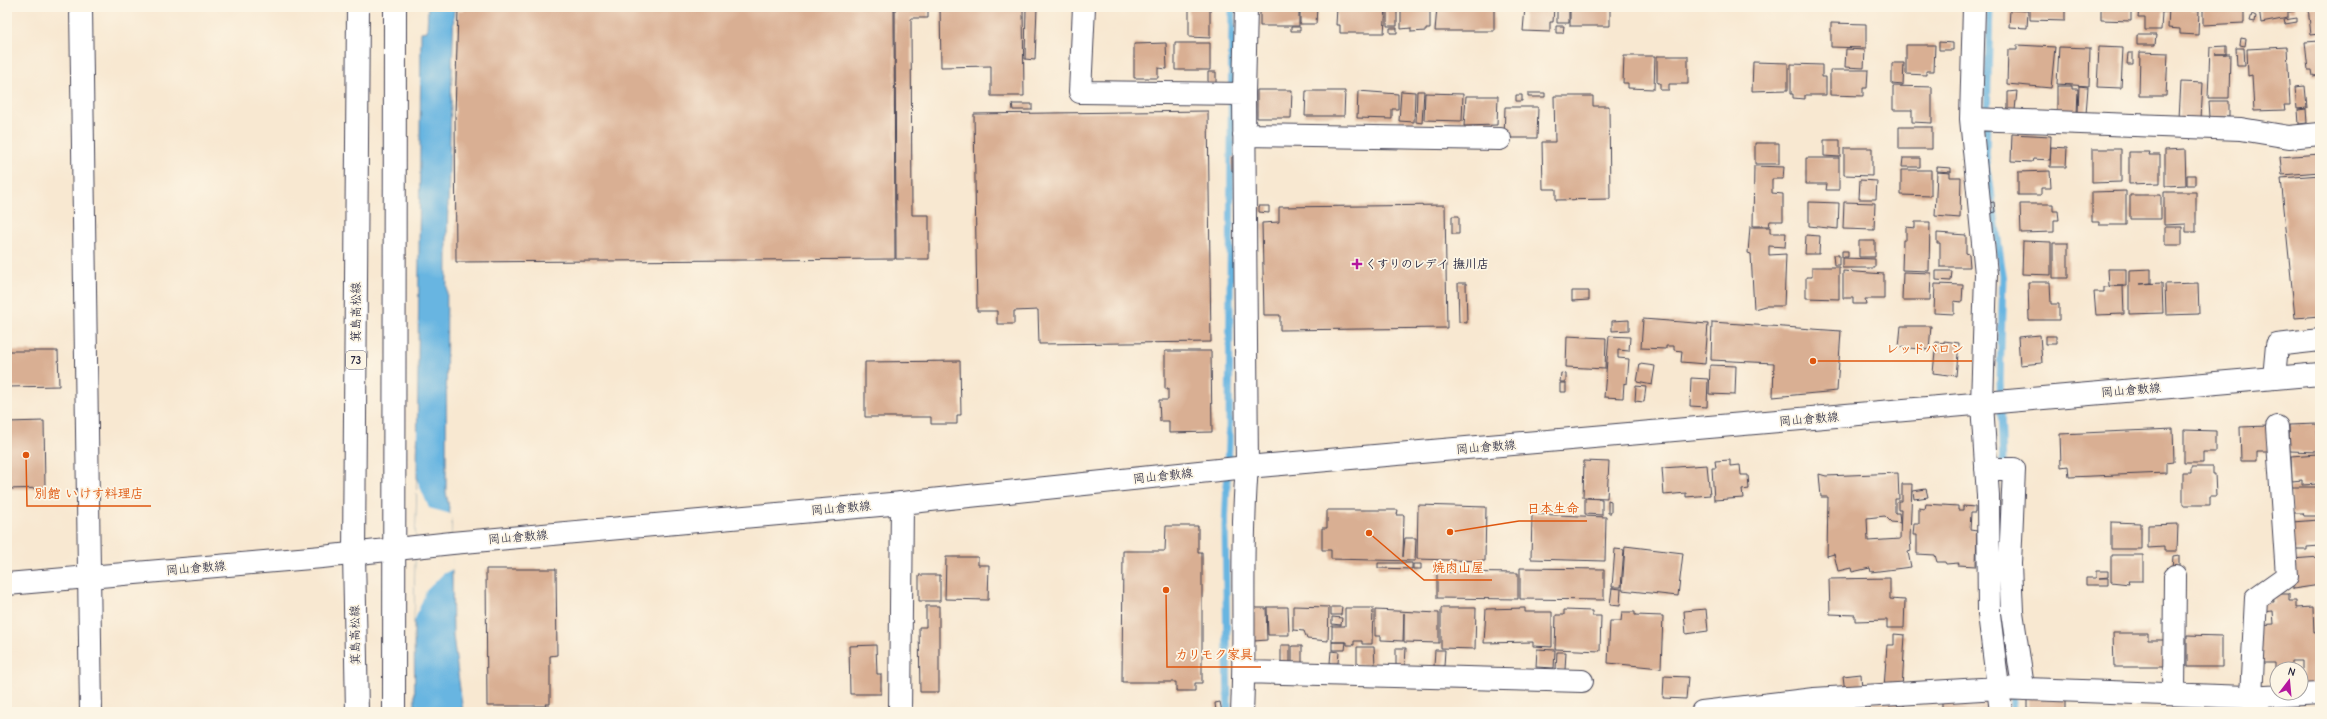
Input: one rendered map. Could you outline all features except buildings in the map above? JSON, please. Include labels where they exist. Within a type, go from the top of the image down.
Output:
[{"type":"street","points":[[81,7],[91,712]]},
{"type":"street","name":"箕島高松線","points":[[356,712],[354,554],[358,7]]},
{"type":"street","points":[[394,712],[393,549],[395,7]]},
{"type":"street","points":[[1084,7],[1080,92],[1236,94]]},
{"type":"street","points":[[1242,712],[1244,672],[1243,516],[1236,468],[1244,135],[1236,94],[1246,7]]},
{"type":"street","points":[[1974,7],[1982,120],[1986,274],[1995,403],[1996,469],[2014,468],[2010,564],[2012,612],[2010,688],[2001,712]]},
{"type":"street","points":[[1982,120],[2241,129],[2288,137],[2320,134]]},
{"type":"street","points":[[1244,135],[1500,139]]},
{"type":"street","points":[[2274,378],[2277,345],[2320,340]]},
{"type":"street","name":"岡山倉敷線","points":[[7,584],[354,554],[452,543],[902,503],[1236,468],[2320,374]]},
{"type":"street","points":[[2251,697],[2256,598],[2287,576],[2277,426]]},
{"type":"street","points":[[900,712],[902,503]]},
{"type":"street","points":[[2174,694],[2175,576]]},
{"type":"street","points":[[1244,672],[1582,681]]},
{"type":"street","points":[[1702,712],[1814,705],[2010,688],[2174,694],[2200,704],[2251,697],[2320,693]]},
{"type":"water","points":[[428,7],[454,7],[447,235],[446,492],[451,519],[453,636],[463,712],[415,712],[414,631],[417,480],[421,32],[427,31]]},
{"type":"pier","points":[[417,480],[429,508],[451,514],[453,569],[443,574],[426,591],[414,622]]},
{"type":"waterway","points":[[1228,712],[1225,526],[1229,443],[1232,7]]},
{"type":"waterway","points":[[1990,7],[1986,155],[2003,275],[2000,381],[2003,467]]},
{"type":"waterway","points":[[2012,691],[2013,712]]},
{"type":"place","name":"くすりのレデイ 撫川店","points":[[1357,264]]},
{"type":"place","name":"レッドバロン","points":[[1813,361]]},
{"type":"place","name":"別館 いけす料理店","points":[[26,455]]},
{"type":"place","name":"日本生命","points":[[1450,532]]},
{"type":"place","name":"焼肉山屋","points":[[1369,533]]},
{"type":"place","name":"カリモク家具","points":[[1166,590]]}]
